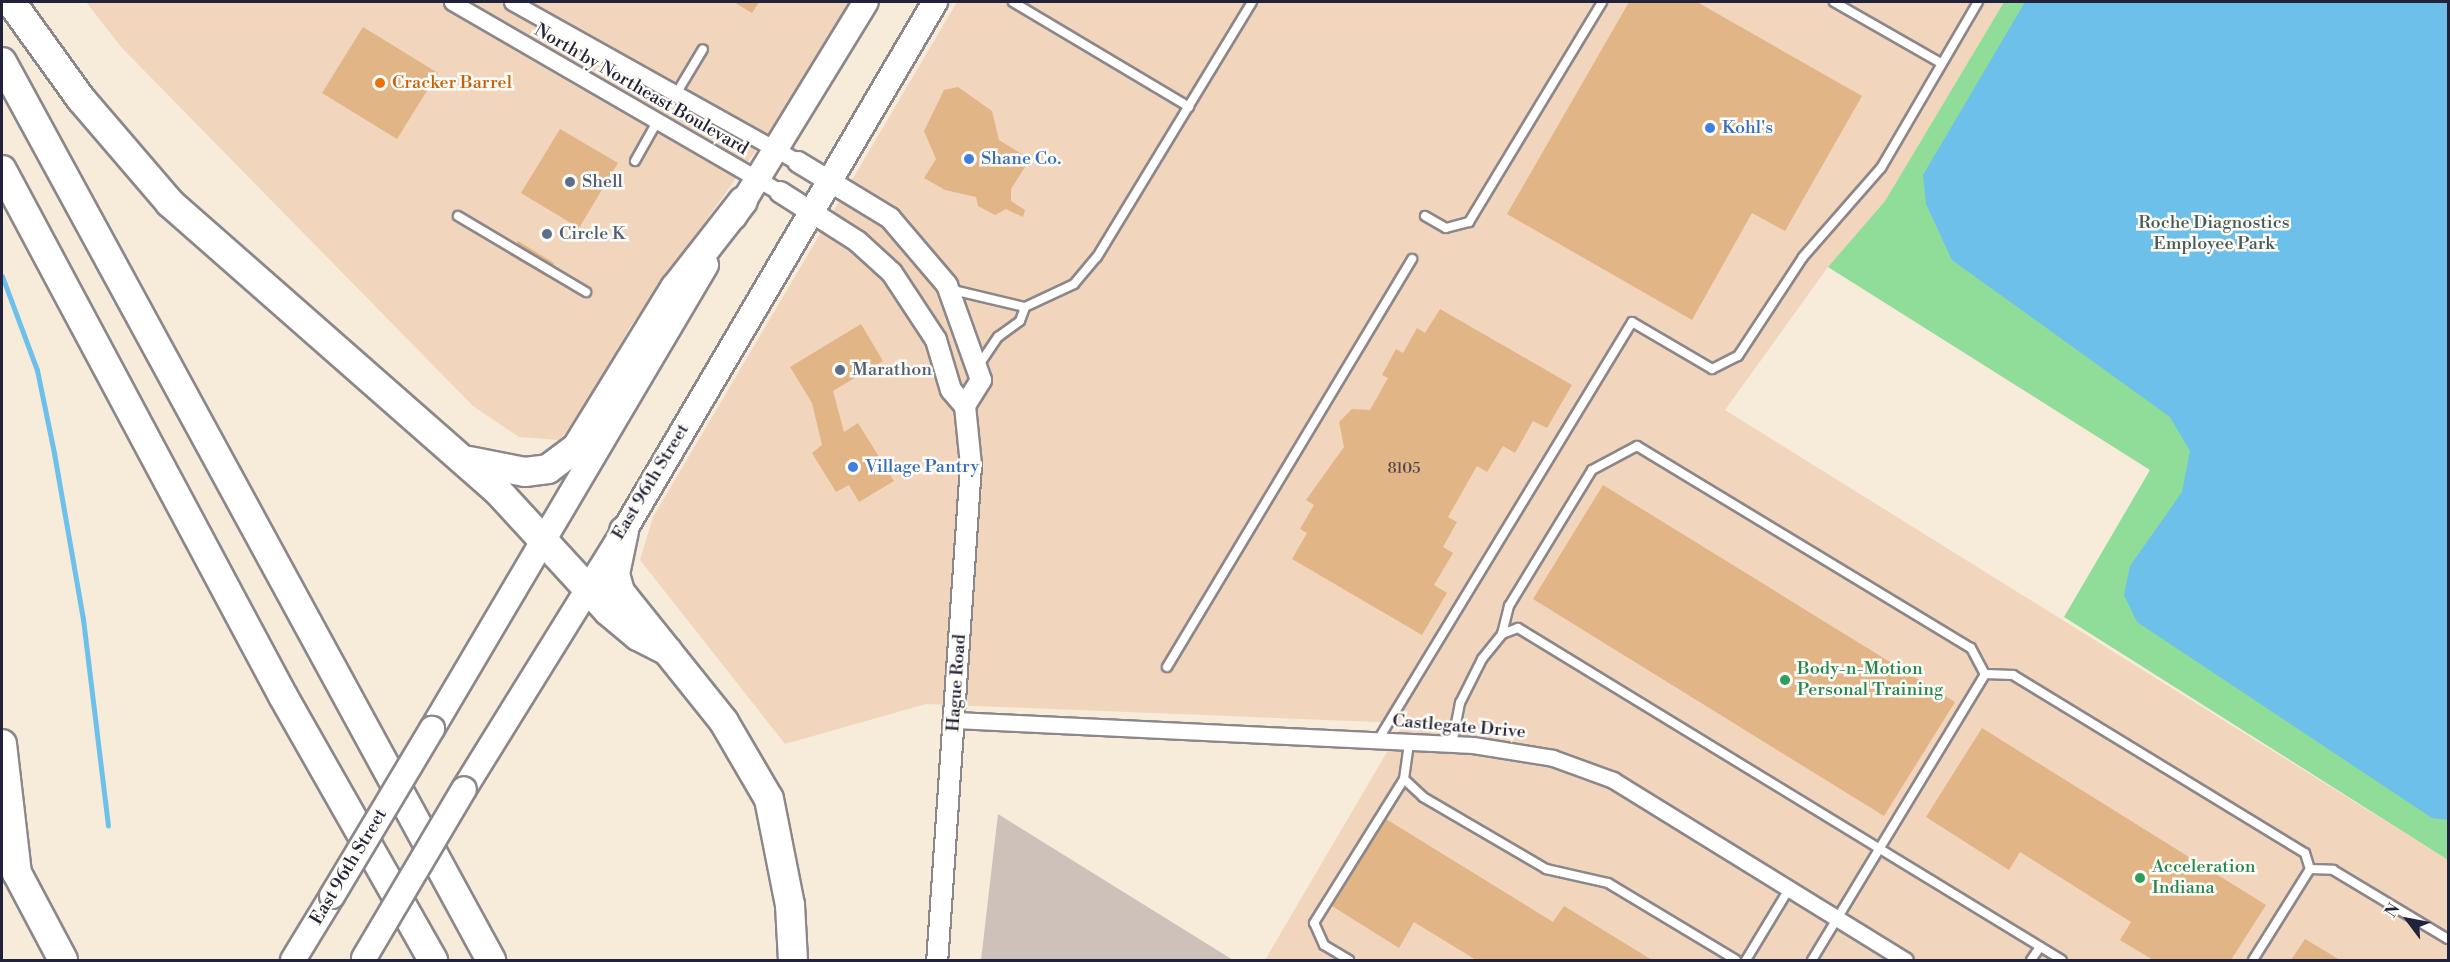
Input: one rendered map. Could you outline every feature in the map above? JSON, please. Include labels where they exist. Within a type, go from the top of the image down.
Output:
[{"type":"highway","points":[[11,2],[81,99],[170,203],[461,459],[545,540],[586,586],[638,636],[667,651]]},
{"type":"highway","points":[[2,62],[491,960]]},
{"type":"highway","points":[[2,170],[283,696],[433,960]]},
{"type":"highway","points":[[461,459],[525,472],[548,469],[577,447],[675,288],[750,190]]},
{"type":"highway","points":[[624,531],[615,574],[620,592],[724,722],[769,800],[790,905],[793,960]]},
{"type":"highway","points":[[2,744],[17,873],[63,960]]},
{"type":"main road","name":"East 96th Street","points":[[293,960],[545,540],[750,190],[866,2]]},
{"type":"main road","name":"East 96th Street","points":[[363,959],[586,586],[624,531],[829,178],[936,2]]},
{"type":"street","name":"North by Northeast Boulevard","points":[[452,2],[657,122],[750,190],[780,192]]},
{"type":"street","name":"North by Northeast Boulevard","points":[[512,2],[674,96],[798,162]]},
{"type":"street","points":[[798,162],[829,178],[890,218],[948,288],[979,366],[981,381],[965,406]]},
{"type":"street","name":"Hague Road","points":[[780,192],[811,210],[892,273],[936,340],[951,390],[965,406],[971,465],[937,960]]},
{"type":"street","name":"Castlegate Drive","points":[[955,720],[1378,740],[1519,750],[1596,772],[1905,960]]},
{"type":"lane","points":[[1013,2],[1189,107]]},
{"type":"lane","points":[[948,288],[1025,307],[1064,291],[1097,258],[1252,2]]},
{"type":"lane","points":[[1425,216],[1446,228],[1469,222],[1602,2]]},
{"type":"lane","points":[[1834,2],[1941,63]]},
{"type":"lane","points":[[1378,740],[1632,322],[1712,369],[1738,356],[1803,257],[1881,168],[1978,2]]},
{"type":"lane","points":[[674,96],[703,49]]},
{"type":"lane","points":[[635,161],[657,122]]},
{"type":"lane","points":[[458,216],[586,292]]},
{"type":"lane","points":[[1167,667],[1412,259]]},
{"type":"lane","points":[[979,366],[998,337],[1020,321],[1025,307]]},
{"type":"lane","points":[[1452,744],[1460,703],[1482,659],[1502,634],[1509,606],[1592,470],[1637,446],[1971,648],[1985,674]]},
{"type":"lane","points":[[1502,634],[1518,628],[2062,960]]},
{"type":"lane","points":[[1812,960],[1985,674]]},
{"type":"lane","points":[[1985,674],[2013,675],[2305,853],[2310,869],[2253,960]]},
{"type":"lane","points":[[1349,960],[1324,945],[1314,923],[1404,779],[1409,742]]},
{"type":"lane","points":[[1404,779],[1423,796],[1546,869],[1608,883],[1736,960]]},
{"type":"lane","points":[[2310,869],[2333,870],[2448,939]]},
{"type":"lane","points":[[1746,960],[1789,889]]},
{"type":"lane","points":[[2031,960],[2040,947]]},
{"type":"shaded area","points":[[86,2],[850,2],[786,108],[630,327],[582,413],[559,440],[519,437],[473,406],[122,48]]},
{"type":"shaded area","points":[[957,2],[2004,2],[1885,201],[1828,267],[1725,410],[2448,860],[2448,960],[1265,960],[1404,723],[926,704],[785,744],[640,560],[653,517]]},
{"type":"shaded area","points":[[998,814],[1233,960],[981,960]]},
{"type":"green space","name":"Roche Diagnostics Employee Park","points":[[2004,2],[2448,2],[2448,860],[2064,617],[2150,470],[1828,267],[1885,201]]},
{"type":"water","name":"Roche Diagnostics Employee Park","points":[[2025,2],[2448,2],[2448,820],[2432,818],[2137,622],[2124,595],[2130,566],[2182,492],[2190,451],[2170,417],[1952,260],[1926,204],[1923,175]]},
{"type":"building","points":[[734,2],[759,2],[752,13]]},
{"type":"building","points":[[1629,2],[1697,2],[1862,96],[1785,231],[1752,213],[1692,320],[1507,214]]},
{"type":"building","name":"Cracker Barrel","points":[[363,27],[438,73],[397,139],[322,93]]},
{"type":"building","points":[[958,87],[992,111],[999,140],[1030,159],[1011,189],[1011,201],[1025,210],[1023,217],[1006,209],[995,215],[978,206],[976,197],[945,190],[924,178],[936,159],[924,131],[944,90]]},
{"type":"building","points":[[560,129],[618,163],[579,228],[521,193]]},
{"type":"building","points":[[518,241],[554,263],[547,277],[510,255]]},
{"type":"building","points":[[1440,309],[1572,385],[1547,428],[1533,421],[1515,453],[1503,446],[1487,472],[1477,466],[1448,517],[1457,522],[1443,547],[1453,553],[1434,585],[1447,593],[1422,635],[1292,559],[1307,533],[1300,529],[1314,505],[1306,500],[1344,447],[1339,422],[1352,409],[1370,410],[1388,378],[1382,375],[1396,349],[1403,353],[1417,328],[1425,333]]},
{"type":"building","points":[[861,324],[883,361],[833,391],[844,432],[858,423],[894,481],[859,502],[849,485],[836,492],[812,453],[822,445],[812,403],[790,367]]},
{"type":"building","points":[[1603,485],[1955,702],[1884,816],[1533,599]]},
{"type":"building","points":[[1982,728],[2266,905],[2231,960],[2153,960],[2120,940],[2131,922],[2020,852],[2009,870],[1926,817]]},
{"type":"building","points":[[1386,819],[1553,922],[1564,906],[1652,960],[1476,960],[1414,922],[1399,948],[1332,906]]},
{"type":"building","points":[[2305,939],[2340,960],[2291,960]]},
{"type":"waterway","points":[[2,276],[37,370],[54,453],[83,619],[108,825]]},
{"type":"place","name":"Cracker Barrel","points":[[380,83]]},
{"type":"place","name":"Kohl's","points":[[1710,128]]},
{"type":"place","name":"Shane Co.","points":[[969,159]]},
{"type":"place","name":"Shell","points":[[570,182]]},
{"type":"place","name":"Circle K","points":[[547,234]]},
{"type":"place","name":"Marathon","points":[[840,370]]},
{"type":"place","name":"Village Pantry","points":[[853,467]]},
{"type":"place","name":"Body-n-Motion Personal Training","points":[[1785,680]]},
{"type":"place","name":"Acceleration Indiana","points":[[2140,878]]}]
